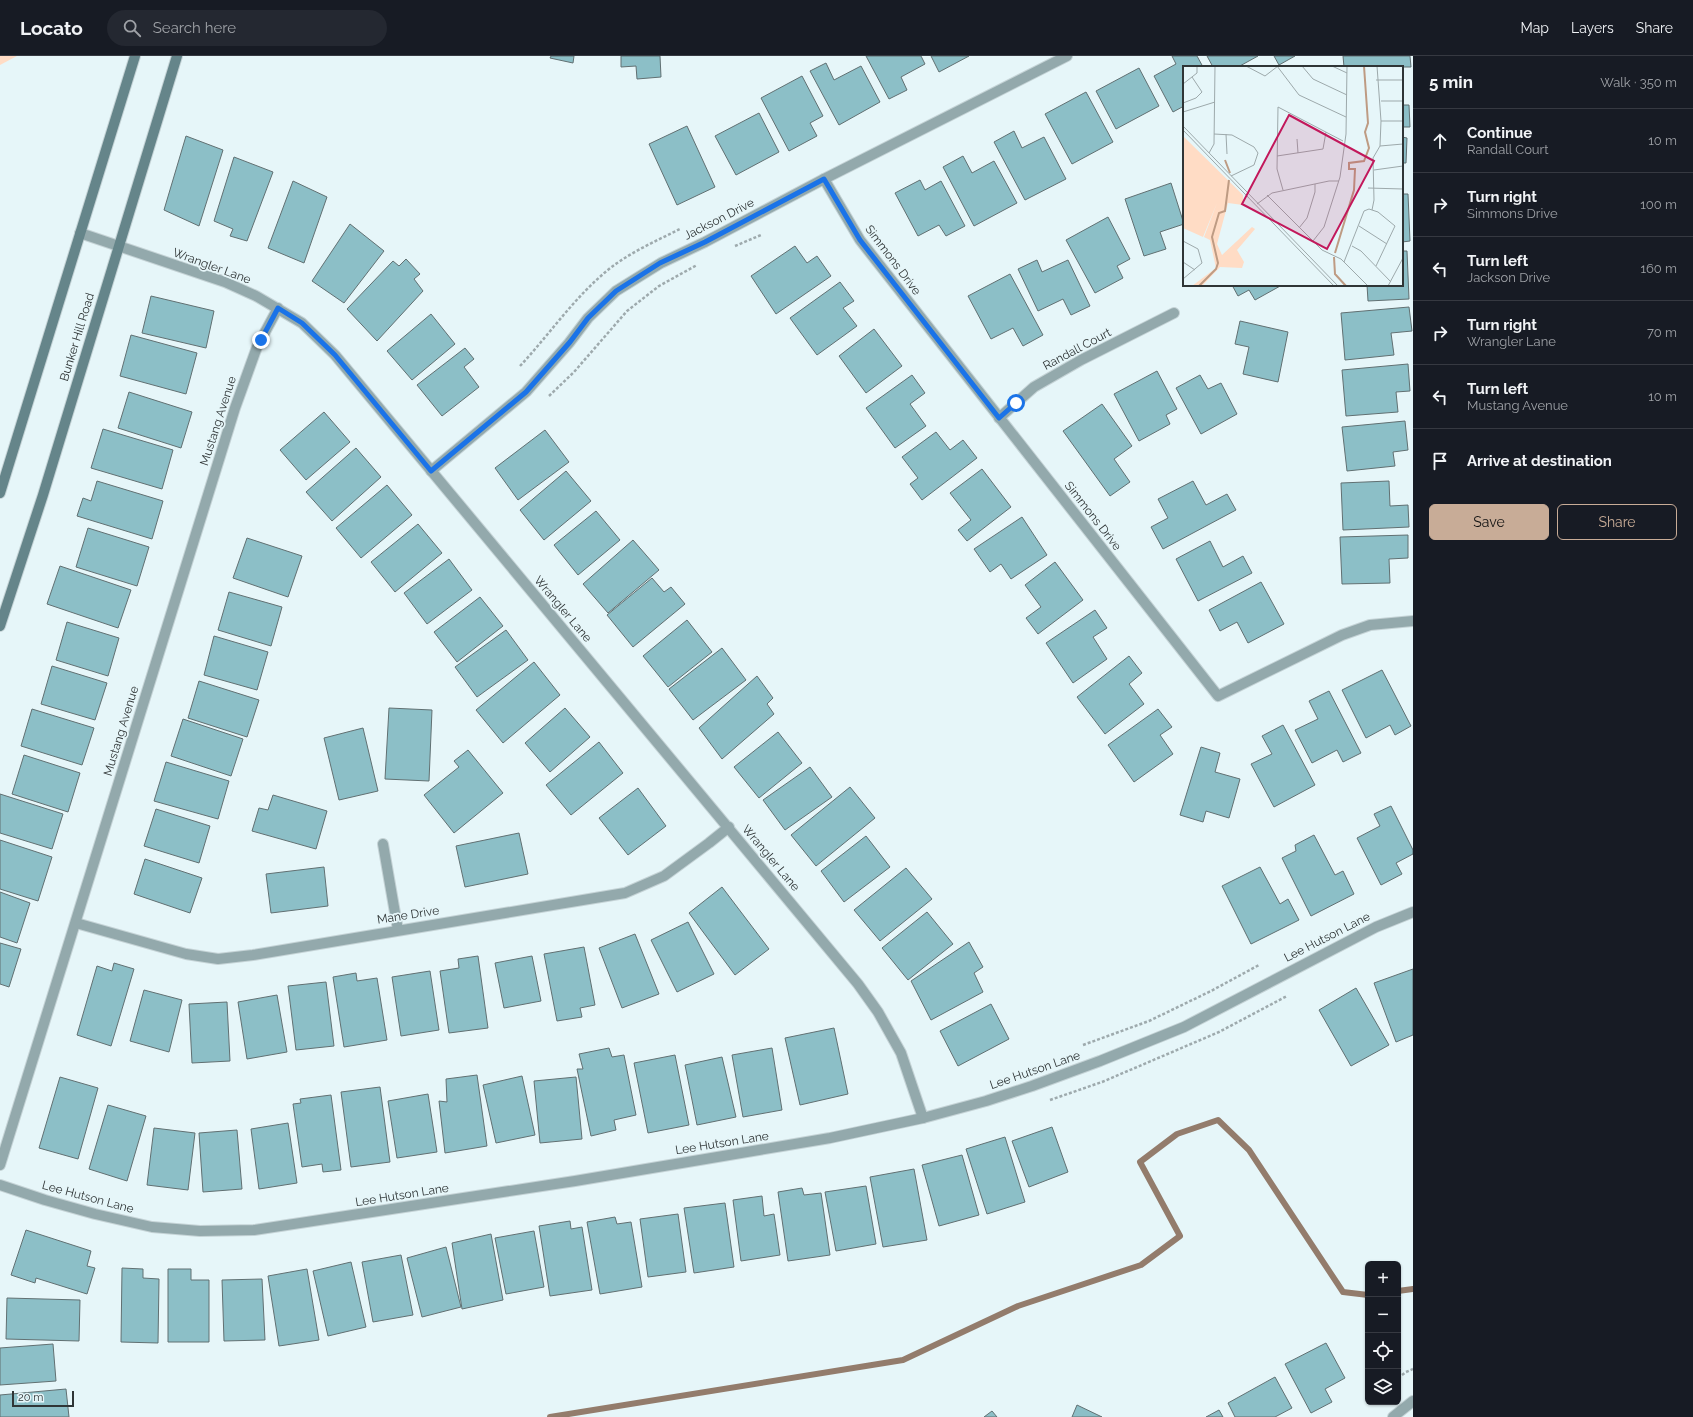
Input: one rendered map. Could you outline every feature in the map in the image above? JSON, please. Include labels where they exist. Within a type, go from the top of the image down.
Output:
[{"type":"main road","points":[[0,493],[135,56]]},
{"type":"main road","name":"Bunker Hill Road","points":[[0,626],[43,495],[177,56]]},
{"type":"street","name":"Jackson Drive","points":[[431,471],[526,392],[570,342],[588,318],[616,291],[660,263],[705,242],[824,179],[1067,56]]},
{"type":"street","name":"Simmons Drive","points":[[824,179],[860,240],[1218,696],[1342,635],[1370,625],[1413,621]]},
{"type":"street","name":"Wrangler Lane","points":[[80,233],[225,282],[256,296],[302,323],[335,355],[858,984],[878,1012],[901,1053],[923,1118]]},
{"type":"street","name":"Mustang Avenue","points":[[0,1165],[235,408],[257,347],[278,308]]},
{"type":"street","name":"Randall Court","points":[[999,418],[1034,387],[1080,360],[1174,313]]},
{"type":"street","name":"Mane Drive","points":[[76,923],[186,954],[218,958],[253,955],[625,893],[664,876],[729,827]]},
{"type":"street","points":[[383,844],[398,930]]},
{"type":"street","name":"Lee Hutson Lane","points":[[0,1185],[88,1212],[152,1227],[200,1231],[254,1230],[575,1181],[830,1138],[923,1118],[986,1101],[1100,1061],[1184,1027],[1376,927],[1413,912]]},
{"type":"street","points":[[1393,1417],[1413,1401]]},
{"type":"path","points":[[729,248],[761,235]]},
{"type":"path","points":[[549,396],[574,372],[627,311],[659,286],[704,261]]},
{"type":"path","points":[[1083,1045],[1149,1021],[1211,991],[1259,965]]},
{"type":"path","points":[[1401,1376],[1413,1369]]},
{"type":"shaded area","points":[[0,56],[17,56],[0,65]]},
{"type":"building","points":[[551,56],[574,56],[573,63],[550,58]]},
{"type":"building","points":[[621,56],[660,56],[661,77],[637,79],[636,66],[621,67]]},
{"type":"building","points":[[866,56],[921,56],[925,64],[901,77],[907,90],[889,99]]},
{"type":"building","points":[[931,56],[969,56],[939,72]]},
{"type":"building","points":[[1172,56],[1197,56],[1202,66],[1183,66],[1183,107],[1173,112],[1154,76],[1176,64]]},
{"type":"building","points":[[1207,56],[1258,56],[1240,66],[1212,66]]},
{"type":"building","points":[[1274,56],[1295,56],[1279,65]]},
{"type":"building","points":[[1343,56],[1410,56],[1411,67],[1403,66],[1344,66]]},
{"type":"building","points":[[826,63],[834,80],[861,66],[880,102],[839,125],[810,71]]},
{"type":"building","points":[[1139,68],[1159,106],[1116,129],[1096,91]]},
{"type":"building","points":[[802,76],[823,116],[810,123],[817,136],[789,151],[761,98]]},
{"type":"building","points":[[1086,92],[1113,142],[1072,164],[1045,114]]},
{"type":"building","points":[[1403,105],[1409,105],[1410,127],[1403,127]]},
{"type":"building","points":[[759,113],[779,152],[736,175],[715,136]]},
{"type":"building","points":[[687,126],[715,187],[677,205],[649,144]]},
{"type":"building","points":[[1014,131],[1022,148],[1044,137],[1066,179],[1025,200],[994,142]]},
{"type":"building","points":[[186,136],[223,150],[199,226],[164,210]]},
{"type":"building","points":[[1403,137],[1407,138],[1406,163],[1403,163]]},
{"type":"building","points":[[963,156],[972,173],[994,161],[1017,203],[974,226],[943,167]]},
{"type":"building","points":[[234,157],[273,172],[247,241],[230,236],[233,229],[214,221]]},
{"type":"building","points":[[920,180],[925,190],[941,181],[965,226],[946,236],[939,225],[918,236],[895,193]]},
{"type":"building","points":[[293,181],[327,197],[304,263],[268,248]]},
{"type":"building","points":[[1171,183],[1183,224],[1160,232],[1166,249],[1144,256],[1125,199]]},
{"type":"building","points":[[1403,194],[1408,194],[1410,241],[1403,242]]},
{"type":"building","points":[[1108,217],[1130,259],[1117,266],[1123,278],[1095,293],[1066,240]]},
{"type":"building","points":[[350,224],[384,251],[344,303],[312,281]]},
{"type":"building","points":[[795,246],[807,263],[817,256],[831,276],[776,314],[751,276]]},
{"type":"building","points":[[1403,251],[1407,251],[1409,299],[1368,301],[1367,286],[1403,286]]},
{"type":"building","points":[[406,259],[420,274],[414,279],[423,291],[377,341],[347,309],[393,261],[399,266]]},
{"type":"building","points":[[1037,260],[1042,272],[1068,260],[1090,306],[1071,315],[1063,299],[1038,311],[1018,269]]},
{"type":"building","points":[[1010,274],[1043,335],[1023,346],[1013,328],[991,339],[968,296]]},
{"type":"building","points":[[840,282],[854,301],[843,308],[857,326],[817,355],[790,318]]},
{"type":"building","points":[[1233,286],[1280,286],[1255,300],[1249,290],[1238,296]]},
{"type":"building","points":[[151,296],[214,311],[206,348],[142,333]]},
{"type":"building","points":[[1409,307],[1412,331],[1391,333],[1394,355],[1345,360],[1341,313]]},
{"type":"building","points":[[431,314],[455,344],[412,380],[387,351]]},
{"type":"building","points":[[1240,321],[1288,332],[1278,382],[1243,374],[1249,347],[1235,344]]},
{"type":"building","points":[[874,329],[902,366],[866,393],[839,356]]},
{"type":"building","points":[[131,335],[197,353],[186,394],[120,376]]},
{"type":"building","points":[[465,348],[474,359],[464,367],[479,387],[442,416],[417,385]]},
{"type":"building","points":[[1408,364],[1410,391],[1396,392],[1398,412],[1346,416],[1342,370]]},
{"type":"building","points":[[1157,371],[1177,409],[1166,415],[1170,424],[1139,441],[1114,394]]},
{"type":"building","points":[[912,375],[925,393],[910,404],[926,426],[895,448],[866,408]]},
{"type":"building","points":[[1200,375],[1208,389],[1221,383],[1237,414],[1201,434],[1176,388]]},
{"type":"building","points":[[129,392],[192,412],[181,448],[118,428]]},
{"type":"building","points":[[1102,404],[1132,446],[1114,459],[1130,482],[1110,496],[1063,431]]},
{"type":"building","points":[[324,412],[350,442],[306,480],[280,450]]},
{"type":"building","points":[[1405,421],[1408,450],[1393,452],[1395,466],[1347,471],[1342,427]]},
{"type":"building","points":[[103,429],[173,450],[162,489],[91,468]]},
{"type":"building","points":[[545,430],[569,462],[518,500],[495,468]]},
{"type":"building","points":[[936,432],[950,450],[963,440],[977,458],[922,500],[910,484],[918,478],[902,457]]},
{"type":"building","points":[[356,448],[381,477],[332,521],[306,492]]},
{"type":"building","points":[[982,469],[1011,507],[967,541],[958,530],[971,520],[950,493]]},
{"type":"building","points":[[566,471],[591,501],[544,540],[520,510]]},
{"type":"building","points":[[97,481],[163,501],[152,539],[77,516],[83,498],[91,501]]},
{"type":"building","points":[[1193,481],[1206,505],[1227,494],[1236,510],[1163,549],[1151,527],[1168,518],[1158,499]]},
{"type":"building","points":[[1389,481],[1390,506],[1408,505],[1409,527],[1343,530],[1341,483]]},
{"type":"building","points":[[387,485],[412,515],[361,558],[336,528]]},
{"type":"building","points":[[596,511],[620,540],[578,575],[554,545]]},
{"type":"building","points":[[1022,517],[1047,555],[1011,579],[1001,564],[990,572],[974,549]]},
{"type":"building","points":[[418,524],[442,553],[395,592],[371,562]]},
{"type":"building","points":[[88,528],[149,547],[137,586],[76,567]]},
{"type":"building","points":[[1408,535],[1408,558],[1389,559],[1390,583],[1342,584],[1340,537]]},
{"type":"building","points":[[247,538],[302,556],[288,597],[233,578]]},
{"type":"building","points":[[633,540],[659,570],[608,613],[583,584]]},
{"type":"building","points":[[1210,541],[1223,567],[1243,556],[1252,573],[1198,601],[1176,559]]},
{"type":"building","points":[[449,559],[472,590],[427,624],[404,593]]},
{"type":"building","points":[[1055,562],[1083,600],[1038,634],[1026,618],[1041,607],[1025,585]]},
{"type":"building","points":[[60,566],[131,590],[118,628],[47,604]]},
{"type":"building","points":[[652,578],[664,592],[671,587],[685,604],[633,647],[607,615]]},
{"type":"building","points":[[1261,582],[1284,624],[1248,643],[1237,622],[1220,631],[1209,610]]},
{"type":"building","points":[[229,592],[282,607],[271,646],[218,630]]},
{"type":"building","points":[[480,597],[503,626],[457,662],[434,632]]},
{"type":"building","points":[[1095,610],[1107,628],[1093,637],[1107,659],[1073,683],[1046,643]]},
{"type":"building","points":[[687,620],[712,652],[668,687],[643,656]]},
{"type":"building","points":[[67,622],[119,638],[108,676],[56,660]]},
{"type":"building","points":[[506,630],[528,660],[477,697],[455,667]]},
{"type":"building","points":[[214,636],[268,652],[257,690],[204,675]]},
{"type":"building","points":[[722,648],[746,680],[693,720],[669,689]]},
{"type":"building","points":[[1129,656],[1142,673],[1129,684],[1144,704],[1105,734],[1077,697]]},
{"type":"building","points":[[534,662],[560,695],[503,743],[476,710]]},
{"type":"building","points":[[52,666],[107,683],[95,720],[41,704]]},
{"type":"building","points":[[1382,670],[1411,726],[1395,735],[1390,725],[1366,738],[1342,690]]},
{"type":"building","points":[[757,676],[773,698],[767,704],[774,714],[722,759],[699,728]]},
{"type":"building","points":[[199,681],[259,700],[247,737],[188,718]]},
{"type":"building","points":[[1329,691],[1361,753],[1343,762],[1337,750],[1312,763],[1295,730],[1318,719],[1309,701]]},
{"type":"building","points":[[389,708],[432,710],[429,781],[385,779]]},
{"type":"building","points":[[565,708],[590,737],[550,772],[525,743]]},
{"type":"building","points":[[32,709],[94,728],[82,765],[21,746]]},
{"type":"building","points":[[1158,709],[1172,727],[1160,735],[1173,754],[1134,782],[1108,745]]},
{"type":"building","points":[[183,719],[243,739],[231,776],[171,756]]},
{"type":"building","points":[[1283,725],[1315,785],[1274,807],[1251,764],[1272,754],[1262,736]]},
{"type":"building","points":[[363,728],[378,791],[339,800],[324,738]]},
{"type":"building","points":[[778,732],[802,763],[759,798],[734,767]]},
{"type":"building","points":[[599,742],[623,773],[571,815],[546,785]]},
{"type":"building","points":[[1201,747],[1220,753],[1215,772],[1240,779],[1229,818],[1206,811],[1203,822],[1180,815]]},
{"type":"building","points":[[468,750],[503,793],[454,833],[424,795],[459,767],[454,761]]},
{"type":"building","points":[[24,755],[80,773],[68,812],[12,794]]},
{"type":"building","points":[[166,762],[229,781],[218,819],[154,801]]},
{"type":"building","points":[[810,767],[832,797],[785,830],[763,800]]},
{"type":"building","points":[[850,787],[875,818],[816,866],[791,835]]},
{"type":"building","points":[[638,788],[666,826],[628,855],[599,818]]},
{"type":"building","points":[[0,794],[63,814],[52,849],[0,833]]},
{"type":"building","points":[[273,795],[327,811],[316,849],[252,831],[259,808],[268,810]]},
{"type":"building","points":[[1391,806],[1413,850],[1413,854],[1396,863],[1402,874],[1381,885],[1357,838],[1380,826],[1374,814]]},
{"type":"building","points":[[156,809],[210,826],[199,863],[144,846]]},
{"type":"building","points":[[519,833],[528,874],[465,887],[456,846]]},
{"type":"building","points":[[1314,835],[1335,875],[1343,871],[1354,894],[1311,916],[1282,858],[1296,851],[1295,845]]},
{"type":"building","points":[[866,836],[890,867],[844,902],[821,871]]},
{"type":"building","points":[[0,840],[52,857],[38,901],[0,889]]},
{"type":"building","points":[[145,859],[202,878],[190,913],[134,894]]},
{"type":"building","points":[[324,867],[328,906],[271,913],[266,874]]},
{"type":"building","points":[[1260,867],[1280,904],[1288,899],[1299,920],[1251,944],[1222,886]]},
{"type":"building","points":[[906,868],[932,899],[880,941],[854,910]]},
{"type":"building","points":[[722,887],[769,949],[735,975],[689,913]]},
{"type":"building","points":[[0,892],[30,903],[17,943],[0,937]]},
{"type":"building","points":[[927,912],[953,944],[908,980],[882,948]]},
{"type":"building","points":[[688,922],[714,974],[677,992],[651,940]]},
{"type":"building","points":[[635,934],[659,994],[622,1008],[599,948]]},
{"type":"building","points":[[969,942],[983,967],[974,973],[983,992],[931,1020],[911,981]]},
{"type":"building","points":[[0,943],[21,949],[9,987],[0,984]]},
{"type":"building","points":[[584,947],[595,1005],[580,1008],[582,1017],[557,1021],[544,954]]},
{"type":"building","points":[[478,956],[488,1028],[449,1033],[440,971],[459,968],[458,959]]},
{"type":"building","points":[[532,956],[541,1001],[504,1008],[495,963]]},
{"type":"building","points":[[114,963],[134,969],[111,1046],[77,1035],[97,966],[112,971]]},
{"type":"building","points":[[1413,969],[1413,1035],[1396,1042],[1374,983]]},
{"type":"building","points":[[430,971],[439,1030],[401,1036],[392,977]]},
{"type":"building","points":[[356,973],[357,981],[377,978],[387,1040],[344,1047],[333,977]]},
{"type":"building","points":[[326,982],[334,1046],[296,1050],[288,986]]},
{"type":"building","points":[[1356,988],[1389,1045],[1351,1066],[1319,1010]]},
{"type":"building","points":[[144,990],[182,1000],[169,1052],[130,1041]]},
{"type":"building","points":[[277,995],[287,1052],[247,1059],[238,1002]]},
{"type":"building","points":[[227,1002],[230,1061],[192,1063],[189,1004]]},
{"type":"building","points":[[991,1004],[1009,1039],[958,1066],[940,1031]]},
{"type":"building","points":[[834,1028],[848,1094],[800,1105],[785,1038]]},
{"type":"building","points":[[609,1048],[612,1057],[624,1055],[636,1115],[614,1120],[616,1130],[591,1136],[577,1069],[583,1069],[579,1054]]},
{"type":"building","points":[[772,1048],[782,1110],[743,1117],[732,1055]]},
{"type":"building","points":[[675,1055],[689,1125],[648,1133],[634,1063]]},
{"type":"building","points":[[722,1057],[736,1117],[697,1125],[685,1065]]},
{"type":"building","points":[[477,1075],[487,1146],[445,1153],[439,1101],[447,1102],[446,1079]]},
{"type":"building","points":[[522,1076],[535,1135],[496,1143],[483,1085]]},
{"type":"building","points":[[60,1077],[98,1088],[78,1159],[39,1148]]},
{"type":"building","points":[[576,1077],[582,1139],[540,1143],[534,1081]]},
{"type":"building","points":[[380,1087],[390,1162],[351,1167],[341,1092]]},
{"type":"building","points":[[428,1094],[437,1152],[397,1158],[388,1101]]},
{"type":"building","points":[[331,1095],[341,1170],[323,1172],[322,1164],[302,1167],[293,1104],[301,1103],[300,1099]]},
{"type":"building","points":[[108,1105],[146,1116],[127,1181],[89,1169]]},
{"type":"building","points":[[288,1123],[297,1183],[259,1189],[251,1129]]},
{"type":"building","points":[[1052,1127],[1068,1172],[1029,1187],[1012,1141]]},
{"type":"building","points":[[154,1128],[195,1133],[188,1190],[147,1185]]},
{"type":"building","points":[[237,1130],[242,1189],[203,1192],[199,1133]]},
{"type":"building","points":[[1005,1137],[1025,1202],[987,1214],[966,1149]]},
{"type":"building","points":[[962,1155],[979,1215],[939,1226],[922,1165]]},
{"type":"building","points":[[914,1169],[927,1240],[883,1247],[870,1177]]},
{"type":"building","points":[[866,1186],[876,1244],[836,1251],[825,1192]]},
{"type":"building","points":[[802,1188],[804,1195],[821,1193],[830,1255],[788,1261],[778,1192]]},
{"type":"building","points":[[762,1196],[764,1216],[774,1214],[780,1255],[741,1261],[733,1200]]},
{"type":"building","points":[[725,1203],[734,1267],[694,1273],[684,1208]]},
{"type":"building","points":[[678,1214],[686,1272],[648,1277],[640,1219]]},
{"type":"building","points":[[615,1217],[617,1224],[631,1222],[642,1287],[600,1294],[587,1222]]},
{"type":"building","points":[[570,1221],[571,1229],[582,1227],[592,1290],[550,1296],[539,1226]]},
{"type":"building","points":[[26,1230],[91,1251],[87,1266],[95,1268],[87,1294],[36,1278],[35,1283],[11,1275]]},
{"type":"building","points":[[534,1231],[544,1287],[506,1294],[495,1238]]},
{"type":"building","points":[[491,1234],[503,1300],[462,1309],[452,1243]]},
{"type":"building","points":[[446,1247],[461,1307],[422,1317],[407,1258]]},
{"type":"building","points":[[401,1255],[413,1315],[373,1322],[362,1262]]},
{"type":"building","points":[[351,1262],[366,1327],[328,1336],[313,1271]]},
{"type":"building","points":[[122,1268],[143,1269],[143,1278],[159,1279],[158,1343],[121,1342]]},
{"type":"building","points":[[168,1269],[191,1269],[191,1280],[209,1280],[209,1342],[168,1342]]},
{"type":"building","points":[[307,1269],[319,1340],[279,1346],[268,1276]]},
{"type":"building","points":[[262,1279],[265,1340],[224,1341],[222,1280]]},
{"type":"building","points":[[7,1298],[80,1300],[79,1341],[6,1339]]},
{"type":"building","points":[[1326,1343],[1345,1378],[1325,1389],[1332,1402],[1311,1413],[1285,1364]]},
{"type":"building","points":[[53,1344],[56,1381],[0,1385],[0,1348]]},
{"type":"building","points":[[1275,1377],[1292,1408],[1275,1417],[1235,1417],[1228,1403]]},
{"type":"building","points":[[66,1389],[69,1417],[0,1417],[0,1395]]},
{"type":"building","points":[[1077,1405],[1102,1417],[1072,1417]]},
{"type":"building","points":[[1219,1410],[1223,1417],[1206,1417]]},
{"type":"building","points":[[992,1411],[997,1417],[984,1417]]},
{"type":"waterway","points":[[550,1417],[903,1360],[1018,1306],[1141,1265],[1180,1236],[1140,1162],[1177,1134],[1218,1120],[1249,1150],[1343,1292],[1365,1295]]},
{"type":"waterway","points":[[1401,1291],[1413,1289]]},
{"type":"route","points":[[261,340],[278,308],[302,323],[335,355],[378,405],[431,471],[526,392],[570,342],[588,318],[616,291],[660,263],[705,242],[824,179],[860,240],[999,418],[1016,403]]}]
